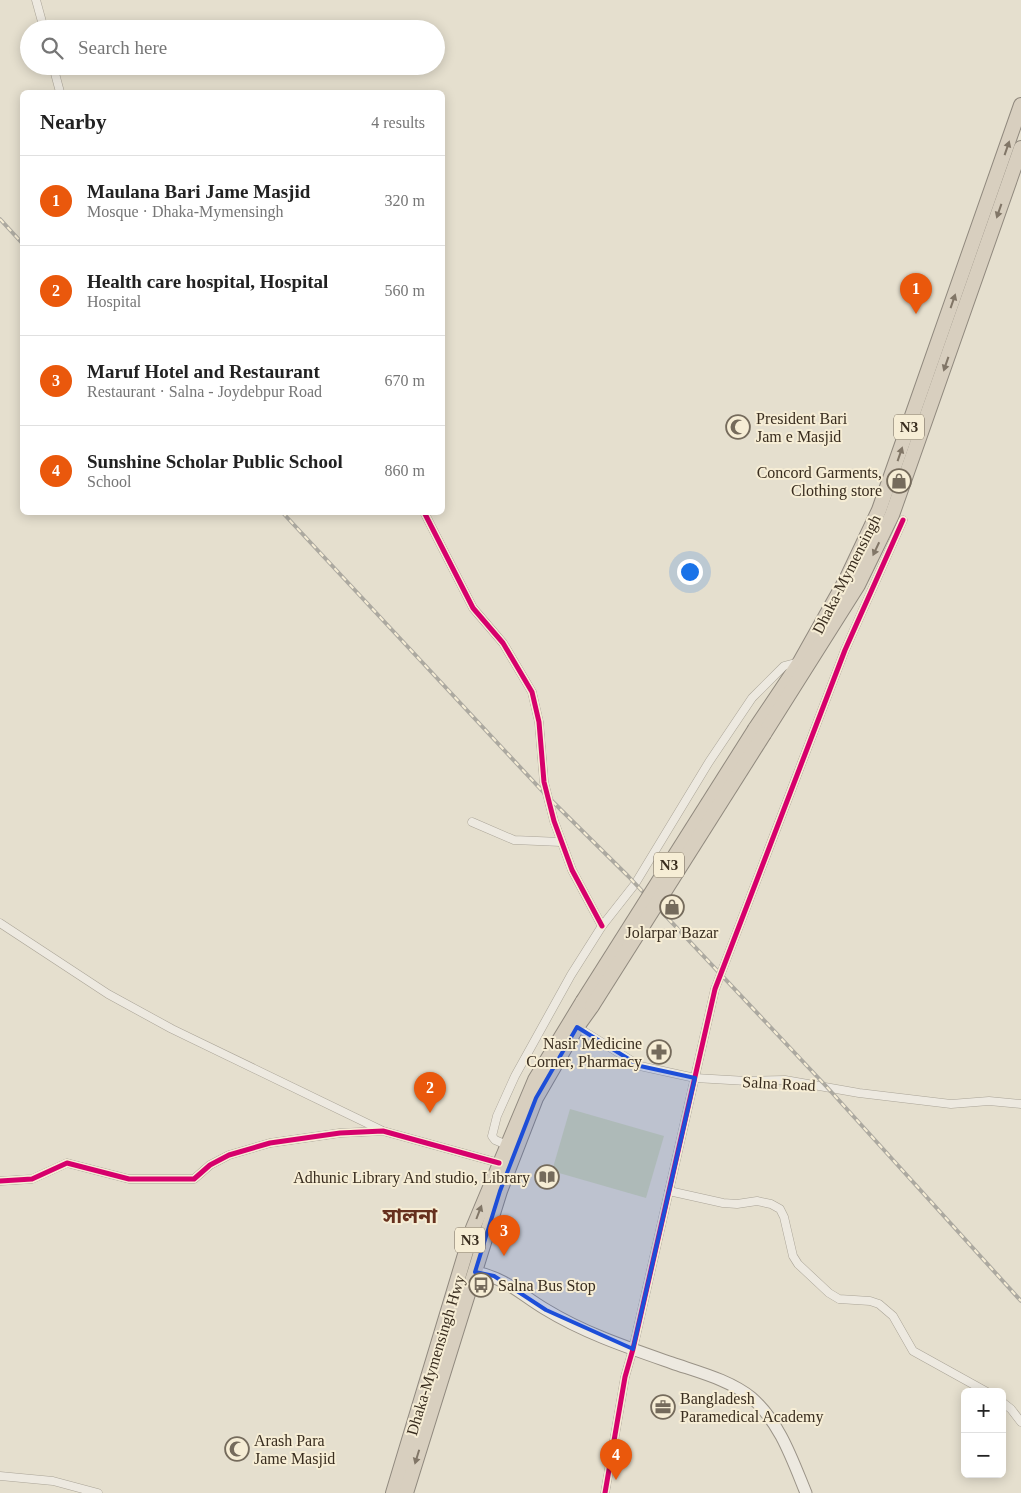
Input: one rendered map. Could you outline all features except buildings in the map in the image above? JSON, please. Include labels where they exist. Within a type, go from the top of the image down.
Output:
[{"type":"highway","name":"Dhaka-Mymensingh","points":[[760,732],[846,580],[879,510],[1021,105]]},
{"type":"highway","name":"Dhaka-Mymensingh","points":[[587,1003],[760,732],[858,585],[892,515],[1021,148]]},
{"type":"highway","name":"Dhaka-Mymensingh Hwy","points":[[406,1493],[500,1191],[536,1098],[577,1026],[587,1003]]},
{"type":"highway","name":"Dhaka-Mymensingh Hwy","points":[[393,1493],[473,1228],[535,1080],[587,1003]]},
{"type":"main road","points":[[476,1272],[494,1276],[546,1310],[633,1350],[724,1382],[751,1398],[765,1412],[783,1438],[806,1493]]},
{"type":"street","points":[[36,0],[42,20]]},
{"type":"street","points":[[55,75],[59,90]]},
{"type":"street","points":[[426,515],[473,608],[502,642],[532,692],[538,722],[544,782],[561,842],[572,870],[602,926]]},
{"type":"street","points":[[605,1493],[625,1377],[633,1350],[715,989],[845,650],[903,520]]},
{"type":"street","points":[[507,1145],[495,1140],[492,1136],[504,1100],[514,1076],[572,975],[602,926],[634,884],[709,762],[752,698],[784,666],[800,662]]},
{"type":"street","points":[[472,822],[514,840],[561,842]]},
{"type":"street","points":[[0,923],[108,994],[164,1024],[383,1131],[499,1163]]},
{"type":"street","name":"Salna Road","points":[[577,1026],[640,1066],[695,1078],[747,1081],[785,1080],[859,1093],[951,1104],[989,1101],[1021,1104]]},
{"type":"street","points":[[0,1181],[32,1179],[67,1163],[129,1179],[194,1179],[210,1165],[229,1155],[270,1142],[340,1133],[383,1131]]},
{"type":"street","points":[[669,1191],[708,1201],[737,1204],[757,1201],[771,1204],[780,1209],[784,1217],[793,1256],[798,1264],[829,1293],[839,1299],[870,1301],[880,1304],[893,1316],[913,1351],[980,1388]]},
{"type":"street","points":[[1006,1405],[1021,1422]]},
{"type":"street","points":[[0,1476],[53,1481],[98,1493]]},
{"type":"highlighted area","points":[[577,1027],[640,1066],[695,1078],[633,1349],[546,1310],[494,1276],[475,1272],[500,1191],[536,1098]]},
{"type":"green space","points":[[570,1109],[664,1136],[646,1198],[552,1171]]},
{"type":"railway","points":[[0,219],[20,241]]},
{"type":"railway","points":[[285,515],[547,796],[628,876],[825,1085],[1021,1301]]},
{"type":"cycle path","points":[[426,515],[473,608],[503,643],[532,692],[539,722],[544,782],[554,821],[572,870],[602,926]]},
{"type":"cycle path","points":[[605,1493],[625,1377],[715,989],[845,650],[903,520]]},
{"type":"cycle path","points":[[0,1181],[32,1179],[67,1163],[129,1179],[194,1179],[210,1165],[229,1155],[270,1143],[340,1133],[383,1131],[499,1163]]},
{"type":"place","name":"Maulana Bari Jame Masjid","points":[[916,314]]},
{"type":"place","name":"President Bari Jam e Masjid","points":[[738,427]]},
{"type":"place","name":"Concord Garments, Clothing store","points":[[899,481]]},
{"type":"place","name":"Jolarpar Bazar","points":[[672,907]]},
{"type":"place","name":"Nasir Medicine Corner, Pharmacy","points":[[659,1052]]},
{"type":"place","name":"Health care hospital, Hospital","points":[[430,1113]]},
{"type":"place","name":"Adhunic Library And studio, Library","points":[[547,1177]]},
{"type":"place","name":"Maruf Hotel and Restaurant","points":[[504,1256]]},
{"type":"place","name":"Salna Bus Stop","points":[[481,1285]]},
{"type":"place","name":"Bangladesh Paramedical Academy","points":[[663,1407]]},
{"type":"place","name":"Arash Para Jame Masjid","points":[[237,1449]]},
{"type":"place","name":"Sunshine Scholar Public School","points":[[616,1480]]},
{"type":"district","name":"সালনা","points":[[410,1216]]}]
